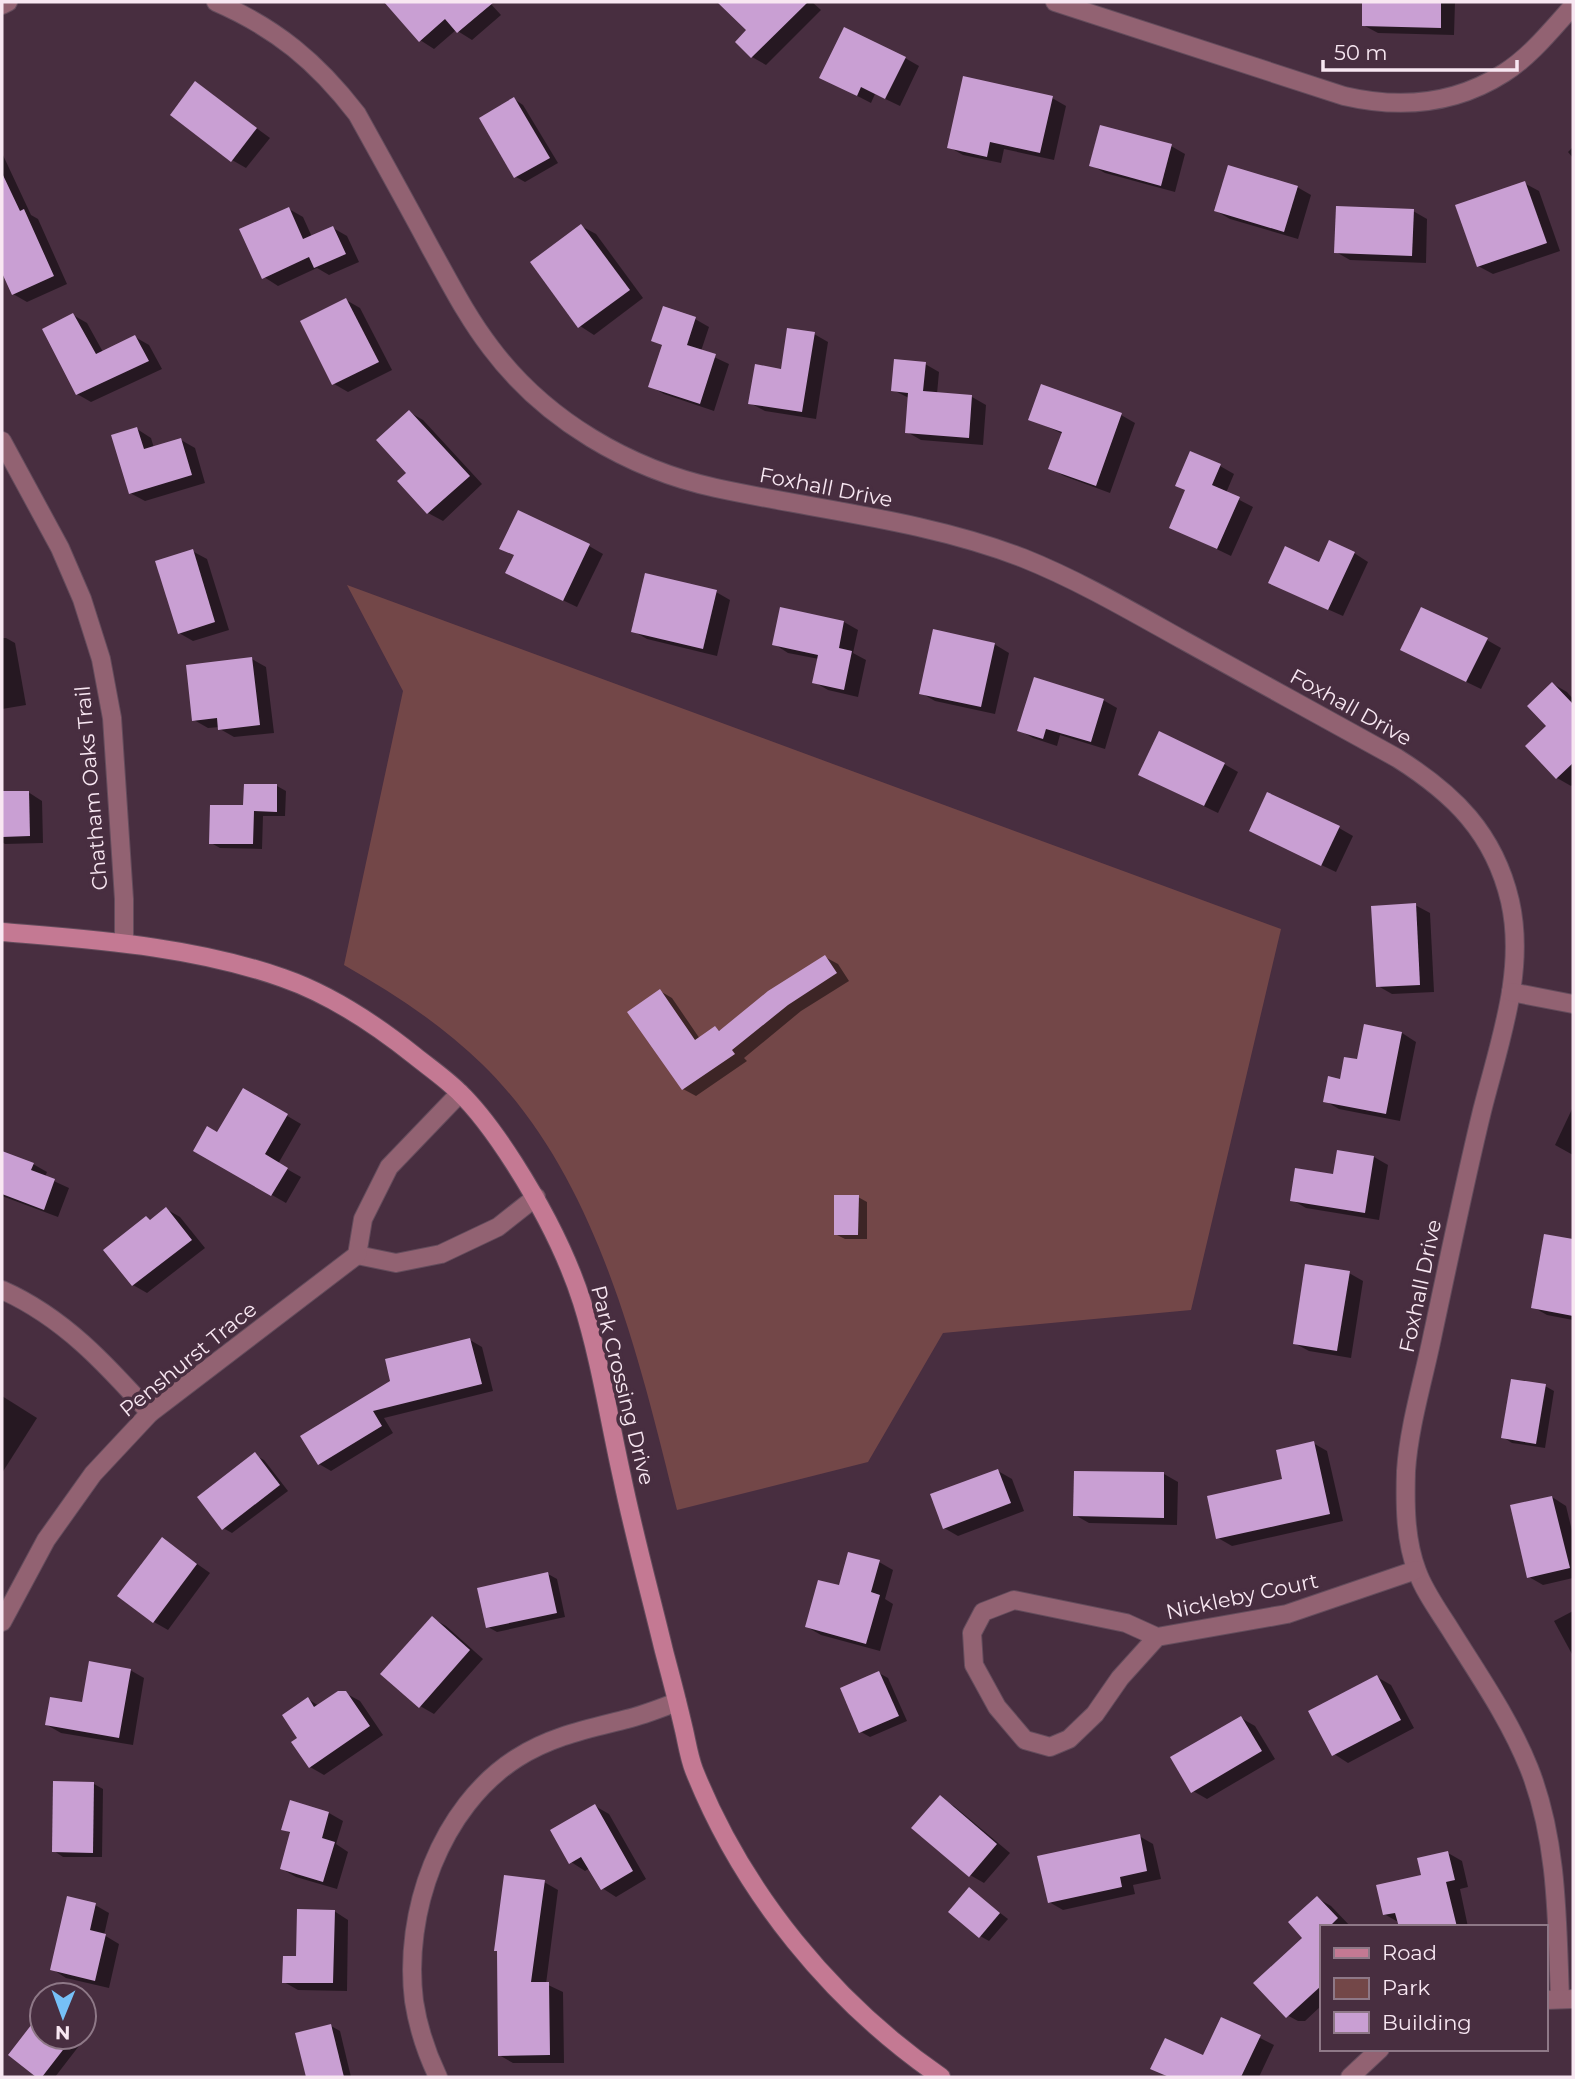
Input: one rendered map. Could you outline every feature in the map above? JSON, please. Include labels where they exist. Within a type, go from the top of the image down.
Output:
[{"type":"street","points":[[2,5],[8,2]]},
{"type":"street","name":"Foxhall Drive","points":[[216,2],[271,30],[306,55],[334,84],[357,114],[469,317],[493,351],[523,384],[575,427],[625,457],[669,476],[714,488],[965,539],[1024,559],[1102,595],[1431,779],[1454,800],[1492,849],[1510,899],[1513,919],[1515,955],[1511,992],[1479,1124],[1409,1446],[1406,1519],[1411,1553],[1423,1586],[1506,1718],[1533,1780],[1550,1846],[1556,1903],[1559,1999]]},
{"type":"street","points":[[1061,3],[1344,96],[1370,102],[1403,104],[1436,101],[1465,93],[1504,73],[1535,47],[1573,6]]},
{"type":"street","name":"Chatham Oaks Trail","points":[[2,441],[60,548],[82,599],[101,659],[112,718],[124,899],[124,943]]},
{"type":"street","name":"Park Crossing Drive","points":[[2,932],[181,951],[283,978],[323,995],[378,1026],[460,1093],[496,1136],[536,1197],[560,1244],[581,1298],[627,1502],[693,1766],[718,1822],[776,1916],[822,1974],[866,2018],[913,2058],[941,2077]]},
{"type":"street","points":[[1511,992],[1573,1004]]},
{"type":"street","points":[[460,1093],[389,1167],[363,1219],[357,1255],[396,1263],[441,1254],[498,1227],[536,1197]]},
{"type":"street","name":"Penshurst Trace","points":[[2,1622],[46,1540],[93,1474],[150,1413],[357,1255]]},
{"type":"street","points":[[2,1290],[23,1299],[64,1325],[110,1367],[150,1413]]},
{"type":"street","name":"Nickleby Court","points":[[1157,1637],[1120,1678],[1094,1714],[1069,1740],[1050,1747],[1025,1740],[997,1707],[974,1665],[972,1633],[983,1612],[1014,1600],[1126,1623],[1157,1637],[1287,1614],[1416,1570]]},
{"type":"street","points":[[438,2077],[424,2043],[415,2002],[413,1959],[418,1917],[426,1886],[451,1827],[485,1783],[516,1758],[550,1740],[596,1725],[628,1719],[677,1702]]},
{"type":"street","points":[[1350,2077],[1378,2051]]},
{"type":"green space","points":[[347,585],[1281,929],[1191,1310],[943,1333],[868,1462],[677,1510],[647,1392],[609,1272],[585,1215],[556,1160],[522,1109],[466,1049],[416,1010],[344,965],[403,691]]},
{"type":"building","points":[[384,2],[494,2],[457,33],[445,19],[419,42]]},
{"type":"building","points":[[717,2],[808,2],[751,58],[735,42],[746,30]]},
{"type":"building","points":[[1362,2],[1441,2],[1441,28],[1362,26]]},
{"type":"building","points":[[844,27],[906,57],[885,99],[861,87],[857,96],[819,78]]},
{"type":"building","points":[[963,76],[1053,96],[1040,153],[990,142],[987,157],[947,148]]},
{"type":"building","points":[[195,81],[257,128],[231,162],[170,115]]},
{"type":"building","points":[[514,97],[550,158],[514,178],[479,118]]},
{"type":"building","points":[[1100,125],[1172,144],[1161,186],[1089,166]]},
{"type":"building","points":[[1228,165],[1298,186],[1284,232],[1214,211]]},
{"type":"building","points":[[2,173],[20,211],[24,209],[54,276],[12,295],[2,273]]},
{"type":"building","points":[[1525,181],[1547,243],[1477,267],[1455,205]]},
{"type":"building","points":[[1336,206],[1414,209],[1412,256],[1334,253]]},
{"type":"building","points":[[289,207],[303,239],[333,226],[346,254],[314,268],[309,257],[262,279],[239,229]]},
{"type":"building","points":[[581,224],[630,290],[578,328],[530,262]]},
{"type":"building","points":[[346,298],[379,362],[332,385],[300,321]]},
{"type":"building","points":[[663,306],[696,317],[687,345],[716,354],[700,404],[648,387],[662,345],[651,341]]},
{"type":"building","points":[[73,313],[96,354],[135,335],[149,361],[76,395],[42,329]]},
{"type":"building","points":[[787,328],[815,332],[802,412],[748,404],[755,364],[781,369]]},
{"type":"building","points":[[894,359],[926,362],[923,391],[972,395],[969,438],[905,433],[908,393],[891,391]]},
{"type":"building","points":[[1041,384],[1122,413],[1096,486],[1048,469],[1062,432],[1028,420]]},
{"type":"building","points":[[409,410],[470,476],[427,514],[397,481],[406,473],[376,440]]},
{"type":"building","points":[[137,427],[144,449],[181,438],[192,475],[129,494],[111,435]]},
{"type":"building","points":[[1190,451],[1221,464],[1212,485],[1240,497],[1217,549],[1169,528],[1185,490],[1175,486]]},
{"type":"building","points":[[518,510],[590,544],[563,601],[505,573],[514,555],[499,549]]},
{"type":"building","points":[[1329,540],[1355,552],[1328,610],[1268,583],[1285,546],[1319,562]]},
{"type":"building","points":[[193,549],[215,622],[178,634],[155,561]]},
{"type":"building","points":[[645,573],[717,590],[703,649],[631,632]]},
{"type":"building","points":[[780,607],[844,621],[839,648],[852,651],[844,690],[812,683],[818,655],[772,645]]},
{"type":"building","points":[[1421,607],[1488,638],[1466,682],[1400,650]]},
{"type":"building","points":[[933,629],[995,643],[981,707],[919,694]]},
{"type":"building","points":[[252,657],[260,725],[218,730],[217,718],[192,721],[186,665]]},
{"type":"building","points":[[1034,677],[1104,699],[1091,742],[1046,729],[1043,739],[1017,731]]},
{"type":"building","points":[[1552,682],[1573,704],[1573,763],[1556,779],[1525,746],[1546,726],[1527,706]]},
{"type":"building","points":[[1159,731],[1225,763],[1204,806],[1138,775]]},
{"type":"building","points":[[244,784],[277,784],[277,812],[254,811],[253,844],[209,844],[210,805],[243,805]]},
{"type":"building","points":[[2,791],[29,791],[30,836],[2,837]]},
{"type":"building","points":[[1267,792],[1340,826],[1321,866],[1249,831]]},
{"type":"building","points":[[1416,903],[1420,985],[1376,987],[1371,906]]},
{"type":"building","points":[[825,955],[837,973],[788,1005],[732,1050],[735,1054],[682,1090],[627,1012],[660,989],[695,1040],[715,1026],[719,1031],[768,991]]},
{"type":"building","points":[[1364,1024],[1402,1032],[1386,1114],[1323,1102],[1328,1076],[1340,1079],[1344,1057],[1357,1059]]},
{"type":"building","points":[[243,1088],[288,1114],[265,1154],[288,1168],[271,1196],[193,1151],[207,1126],[217,1132]]},
{"type":"building","points":[[1337,1150],[1374,1156],[1365,1213],[1290,1201],[1295,1168],[1333,1174]]},
{"type":"building","points":[[2,1151],[34,1163],[31,1170],[55,1179],[44,1210],[2,1194]]},
{"type":"building","points":[[834,1195],[859,1195],[858,1235],[834,1235]]},
{"type":"building","points":[[166,1207],[192,1240],[132,1286],[103,1250],[146,1216],[150,1220]]},
{"type":"building","points":[[1544,1234],[1573,1239],[1573,1316],[1531,1308]]},
{"type":"building","points":[[1305,1264],[1350,1271],[1337,1351],[1293,1344]]},
{"type":"building","points":[[470,1338],[482,1384],[373,1411],[382,1426],[318,1465],[300,1436],[390,1381],[385,1359]]},
{"type":"building","points":[[1511,1379],[1546,1384],[1536,1444],[1501,1438]]},
{"type":"building","points":[[1314,1441],[1330,1514],[1216,1539],[1207,1496],[1282,1479],[1276,1450]]},
{"type":"building","points":[[255,1452],[280,1485],[222,1530],[197,1497]]},
{"type":"building","points":[[998,1469],[1011,1503],[943,1529],[930,1494]]},
{"type":"building","points":[[1074,1471],[1164,1472],[1164,1518],[1073,1516]]},
{"type":"building","points":[[1552,1496],[1570,1568],[1527,1578],[1510,1505]]},
{"type":"building","points":[[162,1537],[197,1564],[153,1623],[117,1596]]},
{"type":"building","points":[[848,1552],[880,1560],[871,1592],[880,1595],[866,1644],[805,1627],[818,1580],[839,1585]]},
{"type":"building","points":[[548,1572],[557,1613],[486,1628],[477,1588]]},
{"type":"building","points":[[432,1616],[470,1650],[419,1708],[380,1674]]},
{"type":"building","points":[[89,1661],[131,1669],[119,1738],[45,1725],[50,1697],[82,1702]]},
{"type":"building","points":[[879,1671],[899,1716],[859,1733],[840,1688]]},
{"type":"building","points":[[1377,1675],[1401,1720],[1332,1756],[1308,1711]]},
{"type":"building","points":[[338,1691],[346,1691],[370,1726],[309,1768],[291,1742],[297,1738],[282,1715],[308,1697],[314,1707]]},
{"type":"building","points":[[1241,1716],[1262,1751],[1191,1793],[1170,1757]]},
{"type":"building","points":[[53,1781],[94,1782],[93,1853],[52,1852]]},
{"type":"building","points":[[940,1795],[997,1844],[969,1877],[911,1828]]},
{"type":"building","points":[[290,1800],[329,1812],[322,1838],[335,1842],[323,1882],[280,1869],[290,1832],[281,1830]]},
{"type":"building","points":[[595,1804],[633,1871],[601,1890],[581,1857],[569,1864],[550,1830]]},
{"type":"building","points":[[1140,1834],[1147,1871],[1120,1877],[1122,1887],[1048,1903],[1037,1856]]},
{"type":"building","points":[[1448,1851],[1455,1880],[1446,1882],[1457,1925],[1398,1925],[1395,1913],[1383,1915],[1376,1885],[1421,1875],[1417,1858]]},
{"type":"building","points":[[504,1875],[545,1880],[531,1982],[549,1982],[550,2055],[498,2056],[497,1951],[494,1951]]},
{"type":"building","points":[[969,1887],[1000,1913],[979,1938],[948,1912]]},
{"type":"building","points":[[67,1896],[96,1903],[90,1930],[106,1934],[95,1981],[50,1970]]},
{"type":"building","points":[[1317,1896],[1338,1918],[1331,1925],[1320,1925],[1320,1987],[1286,2018],[1253,1983],[1302,1938],[1288,1922]]},
{"type":"building","points":[[297,1909],[335,1910],[333,1983],[282,1983],[283,1956],[296,1956]]},
{"type":"building","points":[[1221,2017],[1261,2035],[1241,2077],[1169,2077],[1150,2069],[1165,2038],[1203,2055]]},
{"type":"building","points":[[331,2024],[344,2077],[306,2077],[295,2033]]},
{"type":"building","points":[[28,2029],[28,2051],[62,2051],[42,2077],[36,2077],[8,2055]]}]
